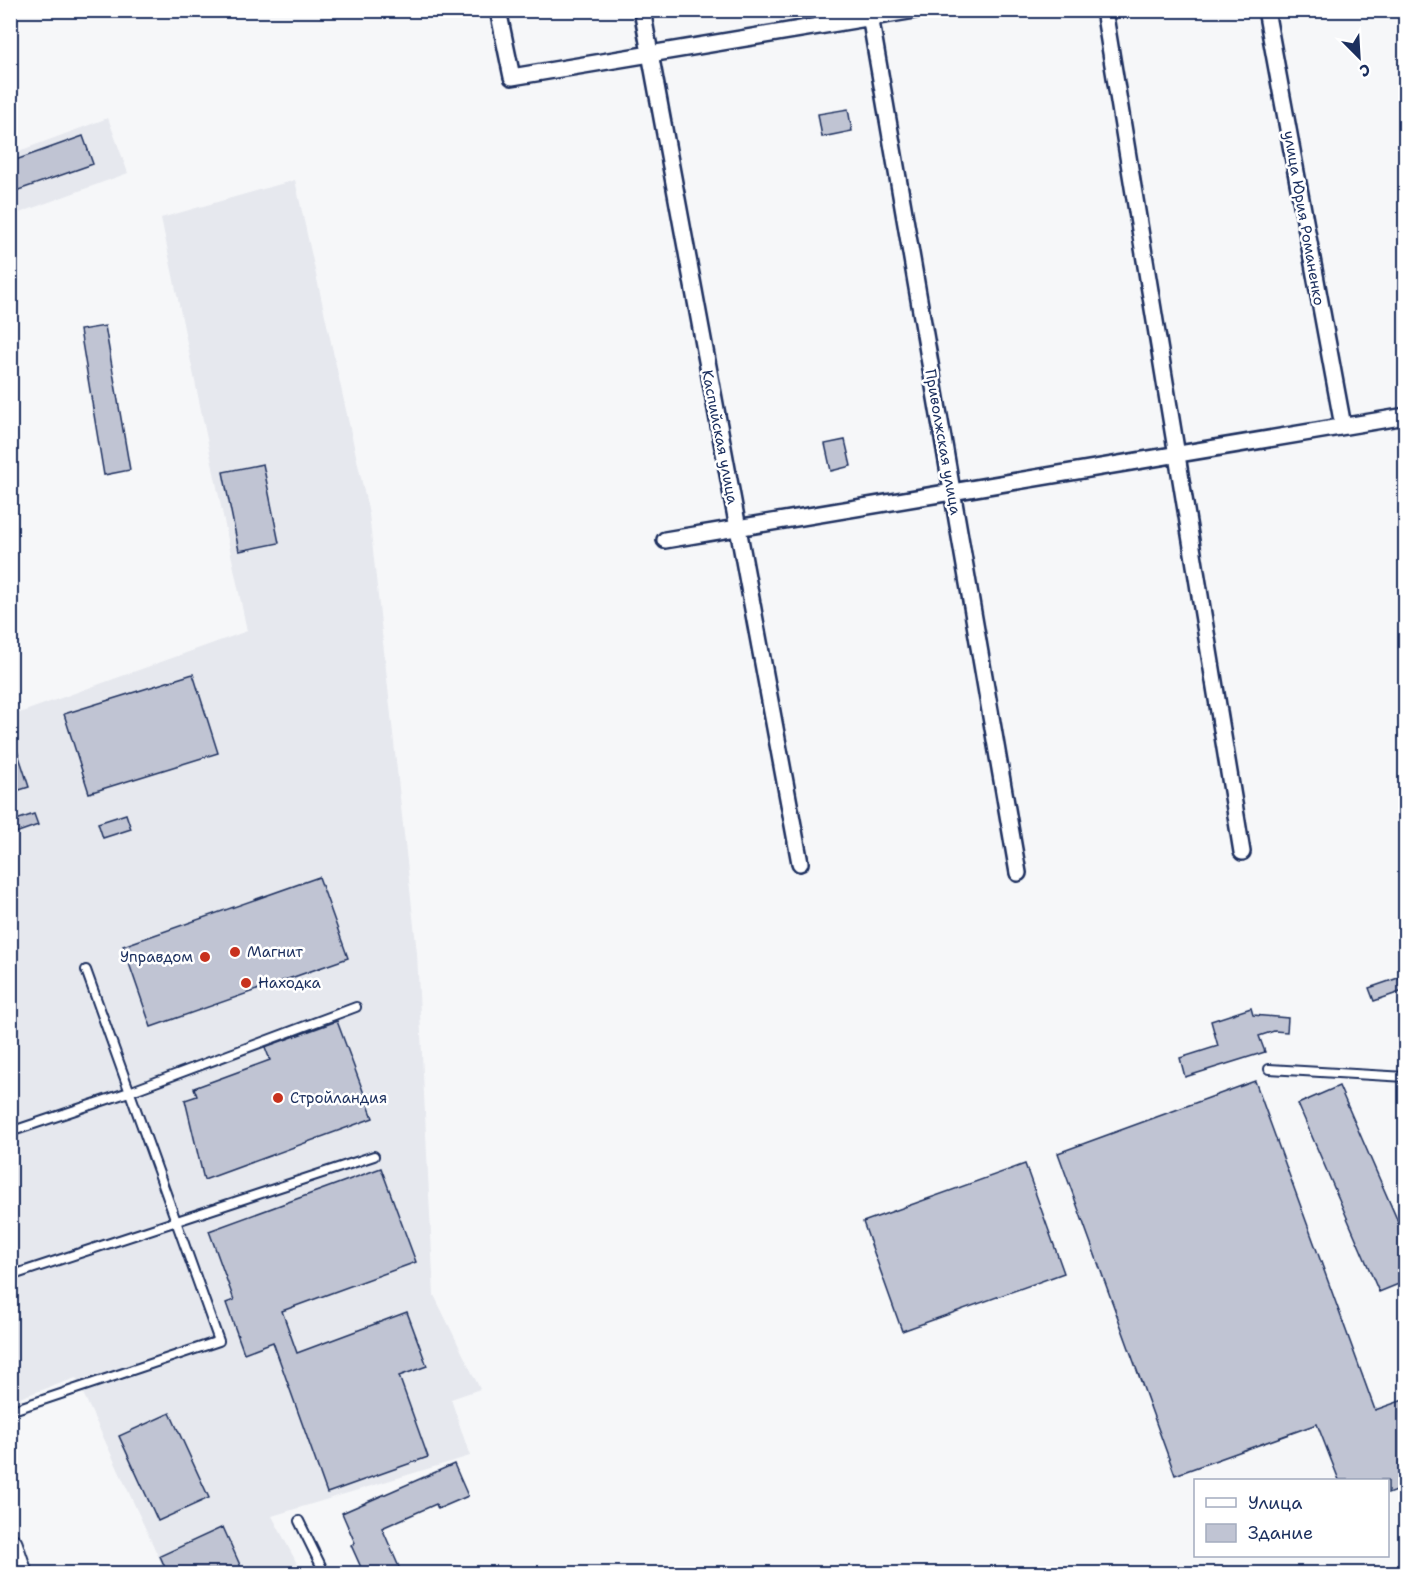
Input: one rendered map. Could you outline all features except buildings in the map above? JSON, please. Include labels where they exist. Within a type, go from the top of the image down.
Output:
[{"type":"main road","points":[[10,1545],[20,1574]]},
{"type":"street","points":[[498,10],[512,77],[869,14],[915,10]]},
{"type":"street","name":"Каспийская улица","points":[[642,10],[800,863]]},
{"type":"street","points":[[1104,10],[1242,852]]},
{"type":"street","name":"улица Юрия Романенко","points":[[1266,10],[1343,426]]},
{"type":"street","name":"Приволжская улица","points":[[869,14],[1018,873]]},
{"type":"street","points":[[665,540],[1406,416]]},
{"type":"lane","points":[[10,1411],[219,1341],[86,970]]},
{"type":"lane","points":[[10,1132],[129,1092],[356,1007]]},
{"type":"lane","points":[[1269,1069],[1406,1077]]},
{"type":"lane","points":[[10,1276],[374,1156]]},
{"type":"lane","points":[[299,1521],[325,1574]]},
{"type":"shaded area","points":[[108,118],[128,173],[11,216],[11,154]]},
{"type":"shaded area","points":[[295,180],[369,514],[417,953],[434,1295],[480,1389],[451,1399],[470,1456],[272,1516],[302,1573],[166,1573],[76,1378],[11,1401],[11,716],[247,631],[161,218]]},
{"type":"place","name":"Магнит","points":[[235,952]]},
{"type":"place","name":"Управдом","points":[[205,957]]},
{"type":"place","name":"Находка","points":[[246,983]]},
{"type":"place","name":"Стройландия","points":[[278,1098]]}]
